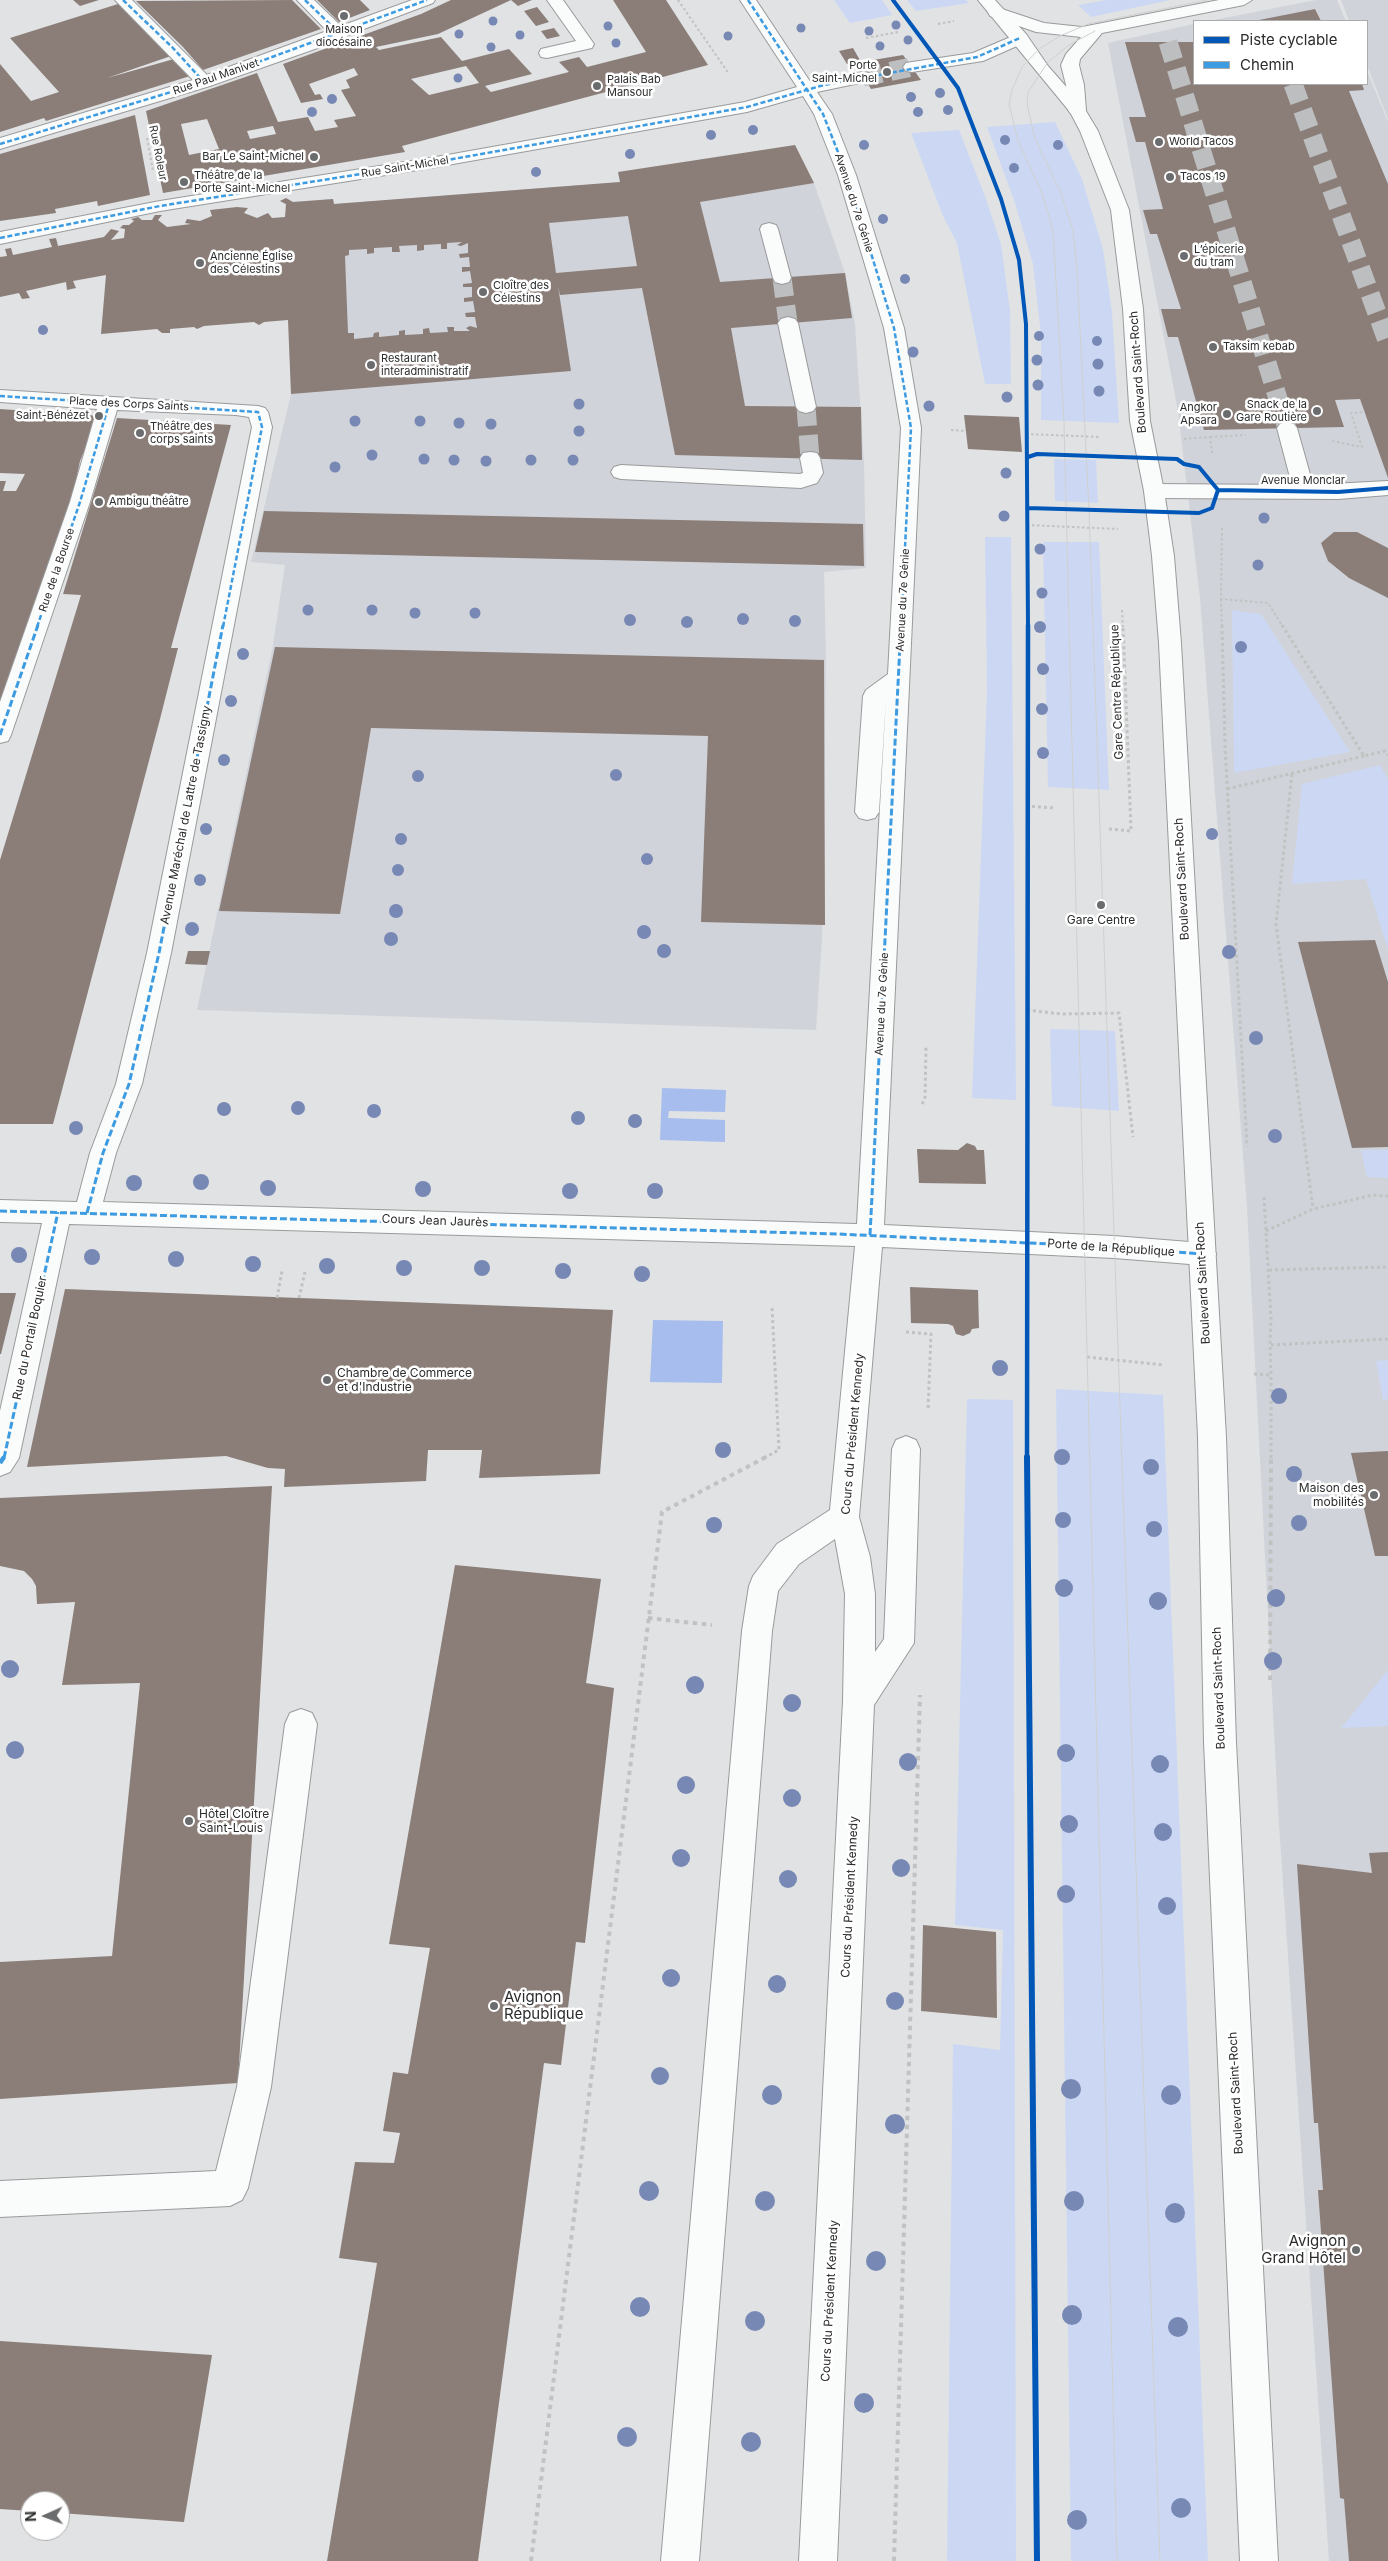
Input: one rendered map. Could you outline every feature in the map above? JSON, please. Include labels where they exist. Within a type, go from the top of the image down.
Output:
[{"type":"street","points":[[123,0],[172,47],[204,82]]},
{"type":"street","points":[[305,0],[340,34]]},
{"type":"street","name":"Rue Paul Manivet","points":[[0,144],[204,82],[340,34],[382,10],[428,0]]},
{"type":"street","points":[[547,53],[586,44],[555,0]]},
{"type":"street","name":"Avenue du 7e Génie","points":[[748,0],[823,114],[847,175],[891,318],[911,428],[870,1235]]},
{"type":"street","points":[[995,4],[1014,19],[1068,32],[1095,31],[1244,0]]},
{"type":"street","points":[[995,4],[1020,38]]},
{"type":"street","points":[[1014,19],[1020,38]]},
{"type":"street","points":[[1077,110],[1075,84],[1070,65],[1072,58],[1095,31]]},
{"type":"street","points":[[912,67],[977,57],[1020,38]]},
{"type":"street","name":"Boulevard Saint-Roch","points":[[1020,38],[1042,70],[1077,110],[1092,138],[1120,210],[1134,309],[1140,422],[1154,491],[1170,643],[1212,1437],[1221,1752],[1259,2561]]},
{"type":"street","name":"Rue Saint-Michel","points":[[0,238],[160,206],[436,162],[747,107],[808,89],[863,76]]},
{"type":"street","points":[[769,228],[782,278]]},
{"type":"street","points":[[788,323],[806,407]]},
{"type":"street","name":"Place des Corps Saints","points":[[0,396],[109,404],[236,409],[258,412]]},
{"type":"street","name":"Rue de la Bourse","points":[[0,735],[80,502],[109,404]]},
{"type":"street","name":"Avenue Maréchal de Lattre de Tassigny","points":[[87,1213],[103,1153],[129,1084],[159,953],[262,427],[258,412]]},
{"type":"street","points":[[1287,428],[1304,492]]},
{"type":"street","points":[[620,472],[801,481],[810,478],[813,473],[810,458]]},
{"type":"street","name":"Avenue Monclar","points":[[1154,491],[1338,492],[1388,488]]},
{"type":"street","name":"Avenue Monclar","points":[[1338,492],[1388,501]]},
{"type":"street","points":[[867,812],[874,696],[899,677]]},
{"type":"street","name":"Cours Jean Jaurès","points":[[0,1211],[352,1219],[870,1235]]},
{"type":"street","name":"Rue du Portail Boquier","points":[[0,1463],[4,1458],[58,1212]]},
{"type":"street","name":"Porte de la République","points":[[870,1235],[1114,1247],[1202,1254]]},
{"type":"street","name":"Cours du Président Kennedy","points":[[818,2561],[859,1702],[860,1594],[855,1557],[844,1516],[870,1235]]},
{"type":"street","points":[[859,1702],[899,1643],[906,1449]]},
{"type":"street","points":[[680,2561],[757,1631],[764,1586],[788,1554],[844,1516]]},
{"type":"street","points":[[0,2199],[230,2188],[254,2087],[301,1724]]},
{"type":"path","points":[[678,0],[732,79]]},
{"type":"path","points":[[1026,434],[1105,437]]},
{"type":"path","points":[[1222,524],[1221,599],[1227,789],[1247,1148]]},
{"type":"path","points":[[1026,525],[1105,529]]},
{"type":"path","points":[[1221,599],[1268,603],[1364,756]]},
{"type":"path","points":[[1227,789],[1387,751],[1388,755]]},
{"type":"path","points":[[1292,774],[1276,924],[1313,1209]]},
{"type":"path","points":[[1026,806],[1055,808]]},
{"type":"path","points":[[1027,1010],[1061,1014],[1119,1013],[1133,1137]]},
{"type":"path","points":[[1266,1231],[1313,1209],[1373,1195],[1388,1196]]},
{"type":"path","points":[[1264,1197],[1269,1270],[1271,1375],[1270,1680]]},
{"type":"path","points":[[1269,1270],[1388,1267]]},
{"type":"path","points":[[277,1298],[282,1271]]},
{"type":"path","points":[[299,1298],[305,1272]]},
{"type":"path","points":[[531,2561],[662,1512],[779,1450],[772,1306]]},
{"type":"path","points":[[902,1331],[931,1334],[928,1414]]},
{"type":"path","points":[[1270,1345],[1388,1339]]},
{"type":"path","points":[[1086,1357],[1164,1365]]},
{"type":"path","points":[[1251,1374],[1271,1375]]},
{"type":"path","points":[[648,1618],[713,1625]]},
{"type":"path","points":[[894,2561],[920,1693]]},
{"type":"shaded area","points":[[834,0],[882,0],[892,15],[850,23]]},
{"type":"shaded area","points":[[907,0],[966,0],[969,3],[916,11]]},
{"type":"shaded area","points":[[1106,0],[1170,0],[1091,17],[1078,5]]},
{"type":"shaded area","points":[[1316,0],[1337,0],[1346,20],[1214,20]]},
{"type":"shaded area","points":[[1341,0],[1388,0],[1388,119],[1368,68],[1368,20],[1349,20]]},
{"type":"shaded area","points":[[1193,24],[1193,85],[1368,85],[1368,73],[1388,122],[1388,2561],[1329,2561],[1278,1809],[1247,1207],[1200,598],[1178,411],[1108,43]]},
{"type":"shaded area","points":[[1055,122],[1082,179],[1103,249],[1112,312],[1119,423],[1041,420],[1041,335],[1033,264],[1014,200],[987,127]]},
{"type":"shaded area","points":[[959,130],[985,196],[1001,244],[1010,311],[1011,384],[985,384],[957,243],[943,216],[911,133]]},
{"type":"shaded area","points":[[795,145],[814,183],[845,273],[855,324],[864,463],[866,568],[824,572],[826,658],[822,938],[816,1030],[197,1010],[273,645],[285,565],[251,562],[291,394],[286,205],[280,201],[286,198],[293,202],[333,199],[334,204],[620,182]]},
{"type":"shaded area","points":[[1054,459],[1096,460],[1098,503],[1055,501]]},
{"type":"shaded area","points":[[985,537],[1011,537],[1016,1100],[972,1098],[987,691]]},
{"type":"shaded area","points":[[1043,542],[1099,542],[1109,790],[1048,787]]},
{"type":"shaded area","points":[[1232,610],[1261,614],[1350,752],[1234,773]]},
{"type":"shaded area","points":[[1380,765],[1388,779],[1388,950],[1366,879],[1292,884],[1302,784]]},
{"type":"shaded area","points":[[1050,1029],[1115,1031],[1119,1111],[1052,1106]]},
{"type":"shaded area","points":[[1361,1150],[1388,1150],[1388,1178],[1367,1177]]},
{"type":"shaded area","points":[[1388,1360],[1388,1399],[1383,1400],[1376,1361]]},
{"type":"shaded area","points":[[1056,1389],[1163,1395],[1208,2561],[1071,2561]]},
{"type":"shaded area","points":[[967,1399],[1013,1400],[1016,2561],[947,2561],[953,2044],[1000,2050],[1003,1930],[955,1925]]},
{"type":"shaded area","points":[[1388,1670],[1388,1726],[1341,1728]]},
{"type":"water","points":[[662,1088],[726,1090],[725,1112],[669,1111],[668,1118],[725,1120],[725,1142],[660,1140]]},
{"type":"water","points":[[653,1320],[723,1321],[722,1383],[650,1382]]},
{"type":"building","points":[[73,0],[99,0],[80,6]]},
{"type":"building","points":[[292,0],[321,29],[203,70],[183,47],[136,1]]},
{"type":"building","name":"Maison diocésaine","points":[[317,0],[360,0],[370,10],[339,22]]},
{"type":"building","points":[[451,0],[511,0],[438,34],[376,47],[379,50],[441,37],[462,61],[509,49],[532,74],[485,86],[491,92],[569,72],[559,62],[579,57],[587,67],[646,52],[613,0],[666,0],[708,65],[402,146],[405,152],[163,193],[146,111],[257,73],[278,122],[308,117],[315,131],[338,127],[334,120],[356,116],[341,90],[350,88],[346,80],[358,75],[354,68],[309,84],[315,95],[320,94],[323,99],[301,103],[283,64],[421,14]],"holes":[[[466,66],[479,83],[429,95],[411,79]],[[207,119],[219,149],[189,155],[181,124]],[[273,126],[276,134],[250,139],[247,131]]]},
{"type":"building","points":[[511,0],[532,0],[518,6]]},
{"type":"building","points":[[118,4],[171,56],[107,78],[174,59],[190,76],[46,121],[44,118],[0,132],[0,64],[31,101],[59,92],[10,38]]},
{"type":"building","points":[[537,7],[549,22],[536,26],[524,11]]},
{"type":"building","points":[[1315,9],[1320,20],[1259,20]]},
{"type":"building","points":[[554,28],[560,36],[547,39],[541,31]]},
{"type":"building","points":[[1125,42],[1193,42],[1193,85],[1362,85],[1364,90],[1349,91],[1388,184],[1388,478],[1360,399],[1335,400],[1344,427],[1204,430],[1178,337],[1168,337],[1161,309],[1181,309],[1157,234],[1150,234],[1143,210],[1163,209],[1145,142],[1136,142],[1129,117],[1146,117]]},
{"type":"building","name":"Porte Saint-Michel","points":[[853,48],[861,62],[903,55],[921,80],[871,89],[854,63],[847,64],[839,51]]},
{"type":"building","points":[[135,115],[150,195],[98,206],[97,201],[55,209],[56,213],[0,221],[0,154]]},
{"type":"building","points":[[795,145],[814,183],[700,202],[720,282],[845,273],[852,318],[731,328],[745,406],[861,407],[862,460],[675,455],[642,288],[560,295],[558,286],[571,371],[291,394],[288,320],[264,322],[259,325],[254,322],[204,326],[197,329],[194,327],[170,329],[170,333],[162,333],[157,329],[101,334],[106,275],[73,281],[76,288],[67,290],[66,282],[26,291],[30,298],[22,299],[19,293],[0,297],[0,257],[7,256],[5,249],[11,248],[13,255],[52,247],[49,239],[56,238],[58,246],[104,237],[111,229],[119,231],[111,240],[124,238],[125,229],[120,228],[123,225],[129,225],[134,221],[131,219],[138,217],[142,220],[152,220],[155,215],[162,215],[158,220],[167,227],[191,224],[185,223],[187,219],[200,221],[212,216],[210,210],[237,207],[248,208],[244,213],[257,218],[268,213],[272,218],[285,217],[286,204],[280,201],[286,198],[293,202],[333,199],[334,204],[620,182],[618,172]],"holes":[[[628,216],[637,266],[556,273],[549,223]],[[462,242],[457,245],[461,246],[468,243],[468,253],[459,254],[460,258],[469,257],[470,267],[462,267],[462,272],[470,271],[472,283],[463,284],[463,287],[472,287],[472,297],[464,298],[464,302],[473,301],[475,312],[465,313],[466,317],[475,317],[477,328],[470,326],[466,328],[470,331],[454,331],[454,327],[447,327],[448,332],[430,333],[429,328],[423,329],[423,334],[405,335],[405,330],[399,331],[399,335],[379,337],[379,332],[374,333],[373,337],[354,339],[354,333],[348,333],[345,256],[349,255],[349,250],[367,249],[367,254],[374,253],[374,248],[392,247],[392,252],[400,252],[399,246],[417,245],[417,251],[424,250],[424,245],[441,244],[441,249],[447,249],[447,243]]]},
{"type":"building","points":[[0,409],[99,416],[80,461],[72,499],[0,713],[0,481],[6,481],[3,491],[16,491],[25,474],[0,473]]},
{"type":"building","points":[[964,415],[1019,417],[1022,452],[968,449]]},
{"type":"building","points":[[117,418],[231,425],[171,648],[178,648],[160,719],[53,1124],[0,1124],[0,860],[81,595],[63,594]]},
{"type":"building","points":[[264,511],[863,524],[864,566],[255,552]]},
{"type":"building","points":[[1334,532],[1357,532],[1388,548],[1388,598],[1349,578],[1328,561],[1321,543]]},
{"type":"building","points":[[275,647],[824,660],[825,925],[701,922],[708,736],[371,728],[340,914],[219,911]]},
{"type":"building","points":[[1375,940],[1388,982],[1388,1147],[1352,1148],[1298,942]]},
{"type":"building","points":[[188,951],[210,951],[207,965],[185,964]]},
{"type":"building","points":[[967,1143],[975,1146],[977,1150],[984,1150],[986,1184],[919,1183],[917,1149],[958,1150]]},
{"type":"building","points":[[910,1287],[978,1290],[979,1328],[972,1329],[970,1333],[963,1336],[956,1334],[953,1326],[948,1324],[911,1323]]},
{"type":"building","name":"Chambre de Commerce et d'Industrie","points":[[65,1289],[613,1310],[600,1474],[479,1478],[482,1450],[428,1450],[426,1481],[284,1487],[285,1469],[268,1468],[226,1456],[27,1467]]},
{"type":"building","points":[[0,1293],[16,1293],[1,1354],[0,1354]]},
{"type":"building","name":"Maison des mobilités","points":[[1388,1451],[1388,1556],[1375,1556],[1351,1453]]},
{"type":"building","name":"Hôtel Cloître Saint-Louis","points":[[272,1486],[238,2083],[0,2099],[0,1962],[112,1956],[140,1683],[62,1685],[75,1602],[37,1604],[36,1586],[32,1579],[24,1571],[0,1566],[0,1498]]},
{"type":"building","name":"Avignon République","points":[[455,1565],[601,1579],[586,1683],[614,1688],[585,1943],[576,1942],[561,2065],[544,2063],[478,2561],[327,2561],[377,2263],[339,2258],[355,2162],[394,2163],[400,2133],[383,2131],[393,2072],[408,2074],[430,1948],[389,1944]]},
{"type":"building","name":"Avignon Grand Hôtel","points":[[1388,1852],[1388,2561],[1349,2561],[1344,2499],[1340,2498],[1318,2190],[1323,2190],[1318,2123],[1314,2123],[1297,1864],[1372,1873],[1369,1853]]},
{"type":"building","points":[[923,1925],[996,1932],[997,2018],[921,2011]]},
{"type":"building","points":[[0,2341],[212,2355],[184,2522],[70,2514],[70,2491],[20,2491],[20,2510],[0,2509]]},
{"type":"tunnel","points":[[1168,42],[1287,428]]},
{"type":"tunnel","points":[[863,77],[912,67]]},
{"type":"tunnel","points":[[1293,85],[1388,343]]},
{"type":"tunnel","points":[[782,278],[788,323]]},
{"type":"tunnel","points":[[806,407],[810,458]]},
{"type":"tram line","points":[[1117,2561],[1064,421],[1053,230],[1042,193],[1018,141],[1009,104],[1012,90],[1022,67],[1039,49],[1060,36],[1088,24],[1207,0]]},
{"type":"tram line","points":[[1095,31],[1069,45],[1048,62],[1028,92],[1027,104],[1035,139],[1061,193],[1073,230],[1077,269],[1089,510],[1160,2561]]},
{"type":"marked path","points":[[123,0],[172,47],[204,82]]},
{"type":"marked path","points":[[305,0],[340,34]]},
{"type":"marked path","points":[[0,144],[204,82],[427,0]]},
{"type":"marked path","points":[[748,0],[823,114],[847,175],[894,328],[911,428],[870,1235]]},
{"type":"marked path","points":[[0,238],[160,206],[436,162],[747,107],[824,85],[977,57],[1020,38]]},
{"type":"marked path","points":[[0,396],[109,404],[236,409],[258,412],[262,427],[159,953],[129,1084],[103,1153],[87,1213]]},
{"type":"marked path","points":[[0,735],[80,502],[109,404]]},
{"type":"marked path","points":[[0,1211],[838,1234],[1114,1247],[1202,1254]]},
{"type":"marked path","points":[[0,1463],[4,1458],[58,1212]]},
{"type":"cycle path","points":[[893,0],[958,88],[972,120],[1001,199],[1019,260],[1026,324],[1028,457],[1026,1375],[1037,2561]]},
{"type":"cycle path","points":[[1028,457],[1037,454],[1177,459],[1184,464],[1199,467],[1218,490]]},
{"type":"cycle path","points":[[1218,490],[1338,492],[1388,488]]},
{"type":"cycle path","points":[[1027,508],[1199,513],[1205,509],[1212,508],[1218,490]]},
{"type":"place","name":"Maison diocésaine","points":[[344,16]]},
{"type":"place","name":"Porte Saint-Michel","points":[[887,72]]},
{"type":"place","name":"Palais Bab Mansour","points":[[597,86]]},
{"type":"place","name":"World Tacos","points":[[1159,142]]},
{"type":"place","name":"Bar Le Saint-Michel","points":[[314,157]]},
{"type":"place","name":"Tacos 19","points":[[1170,177]]},
{"type":"place","name":"Théâtre de la Porte Saint-Michel","points":[[184,182]]},
{"type":"place","name":"L’épicerie du tram","points":[[1184,256]]},
{"type":"place","name":"Ancienne Église des Célestins","points":[[200,263]]},
{"type":"place","name":"Cloître des Célestins","points":[[483,292]]},
{"type":"place","name":"Taksim kebab","points":[[1213,347]]},
{"type":"place","name":"Restaurant interadministratif","points":[[371,365]]},
{"type":"place","name":"Snack de la Gare Routière","points":[[1317,411]]},
{"type":"place","name":"Angkor Apsara","points":[[1227,414]]},
{"type":"place","name":"Saint-Bénézet","points":[[99,416]]},
{"type":"place","name":"Théâtre des corps saints","points":[[140,433]]},
{"type":"place","name":"Ambigu théâtre","points":[[99,502]]},
{"type":"place","name":"Gare Centre","points":[[1101,905]]},
{"type":"place","name":"Chambre de Commerce et d'Industrie","points":[[327,1380]]},
{"type":"place","name":"Maison des mobilités","points":[[1374,1495]]},
{"type":"place","name":"Hôtel Cloître Saint-Louis","points":[[189,1821]]},
{"type":"place","name":"Avignon République","points":[[494,2006]]},
{"type":"place","name":"Avignon Grand Hôtel","points":[[1356,2250]]}]
